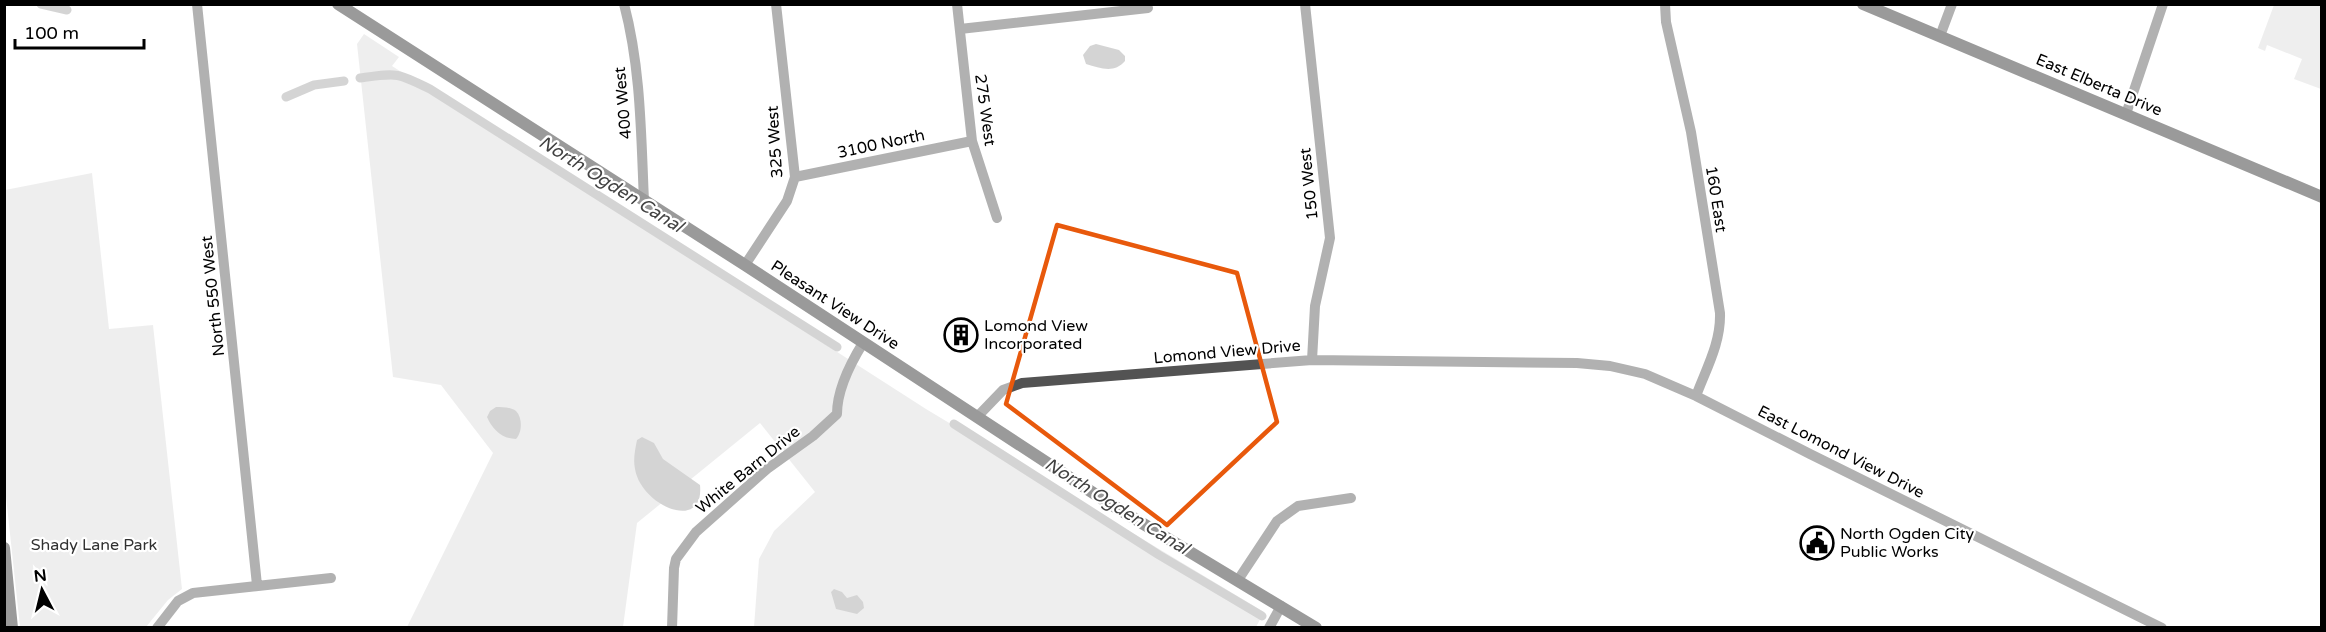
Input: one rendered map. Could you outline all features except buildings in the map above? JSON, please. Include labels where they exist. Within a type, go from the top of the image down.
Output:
[{"type":"street","name":"North 550 West","points":[[197,4],[257,585]]},
{"type":"street","name":"Pleasant View Drive","points":[[338,4],[745,265],[1107,502],[1316,627]]},
{"type":"street","name":"400 West","points":[[624,4],[632,34],[644,201]]},
{"type":"street","name":"325 West","points":[[745,265],[788,201],[795,177],[776,4]]},
{"type":"street","name":"275 West","points":[[957,4],[972,141],[997,218]]},
{"type":"street","name":"150 West","points":[[1305,4],[1330,237],[1315,306],[1312,360]]},
{"type":"street","name":"160 East","points":[[1665,4],[1666,22],[1691,132],[1720,314],[1720,328],[1716,344],[1696,396]]},
{"type":"street","name":"East Elberta Drive","points":[[1863,4],[2322,197]]},
{"type":"street","points":[[1940,36],[1952,4]]},
{"type":"street","points":[[2126,114],[2163,4]]},
{"type":"street","points":[[960,28],[1148,8]]},
{"type":"street","name":"3100 North","points":[[795,177],[972,141]]},
{"type":"street","name":"White Barn Drive","points":[[672,627],[673,572],[676,560],[696,532],[768,469],[813,436],[837,414],[837,405],[847,370],[863,343]]},
{"type":"street","name":"Lomond View Drive","points":[[977,417],[1003,390],[1022,383],[1312,360],[1492,363]]},
{"type":"street","name":"East Lomond View Drive","points":[[1492,363],[1577,363],[1610,366],[1645,374],[1696,396],[2162,627]]},
{"type":"street","points":[[1239,580],[1277,521],[1298,506],[1351,498]]},
{"type":"street","points":[[4,548],[12,627]]},
{"type":"street","points":[[157,627],[178,601],[193,593],[332,578]]},
{"type":"street","points":[[1269,627],[1281,606]]},
{"type":"highlighted area","points":[[1057,225],[1237,273],[1277,422],[1167,525],[1006,404]]},
{"type":"green space","points":[[2274,5],[2321,5],[2321,89],[2294,79],[2302,59],[2267,45],[2265,51],[2258,48]]},
{"type":"green space","points":[[364,34],[399,57],[392,66],[926,409],[1264,612],[1256,627],[754,627],[759,559],[774,531],[815,492],[760,423],[637,523],[623,627],[407,627],[493,453],[441,385],[393,377],[357,44]]},
{"type":"green space","name":"Shady Lane Park","points":[[92,173],[109,329],[153,325],[182,589],[168,600],[146,627],[20,627],[4,478],[5,190]]},
{"type":"shaded area","points":[[1096,44],[1119,50],[1125,56],[1125,61],[1112,69],[1086,64],[1083,55],[1090,46]]},
{"type":"shaded area","points":[[496,407],[512,409],[520,417],[520,433],[516,439],[498,433],[487,417]]},
{"type":"shaded area","points":[[642,437],[654,443],[663,459],[700,485],[699,500],[693,508],[683,511],[672,509],[648,494],[635,469],[637,440]]},
{"type":"shaded area","points":[[834,589],[842,592],[847,598],[857,595],[863,602],[864,608],[857,614],[836,609],[831,592]]},
{"type":"waterway","name":"North Ogden Canal","points":[[41,4],[67,10]]},
{"type":"waterway","name":"North Ogden Canal","points":[[360,78],[396,75],[430,89],[837,347]]},
{"type":"waterway","name":"North Ogden Canal","points":[[286,97],[314,85],[344,81]]},
{"type":"waterway","name":"North Ogden Canal","points":[[954,424],[1159,555],[1262,616]]},
{"type":"place","name":"Lomond View Incorporated","points":[[961,335]]},
{"type":"place","name":"North Ogden City Public Works","points":[[1817,543]]}]
